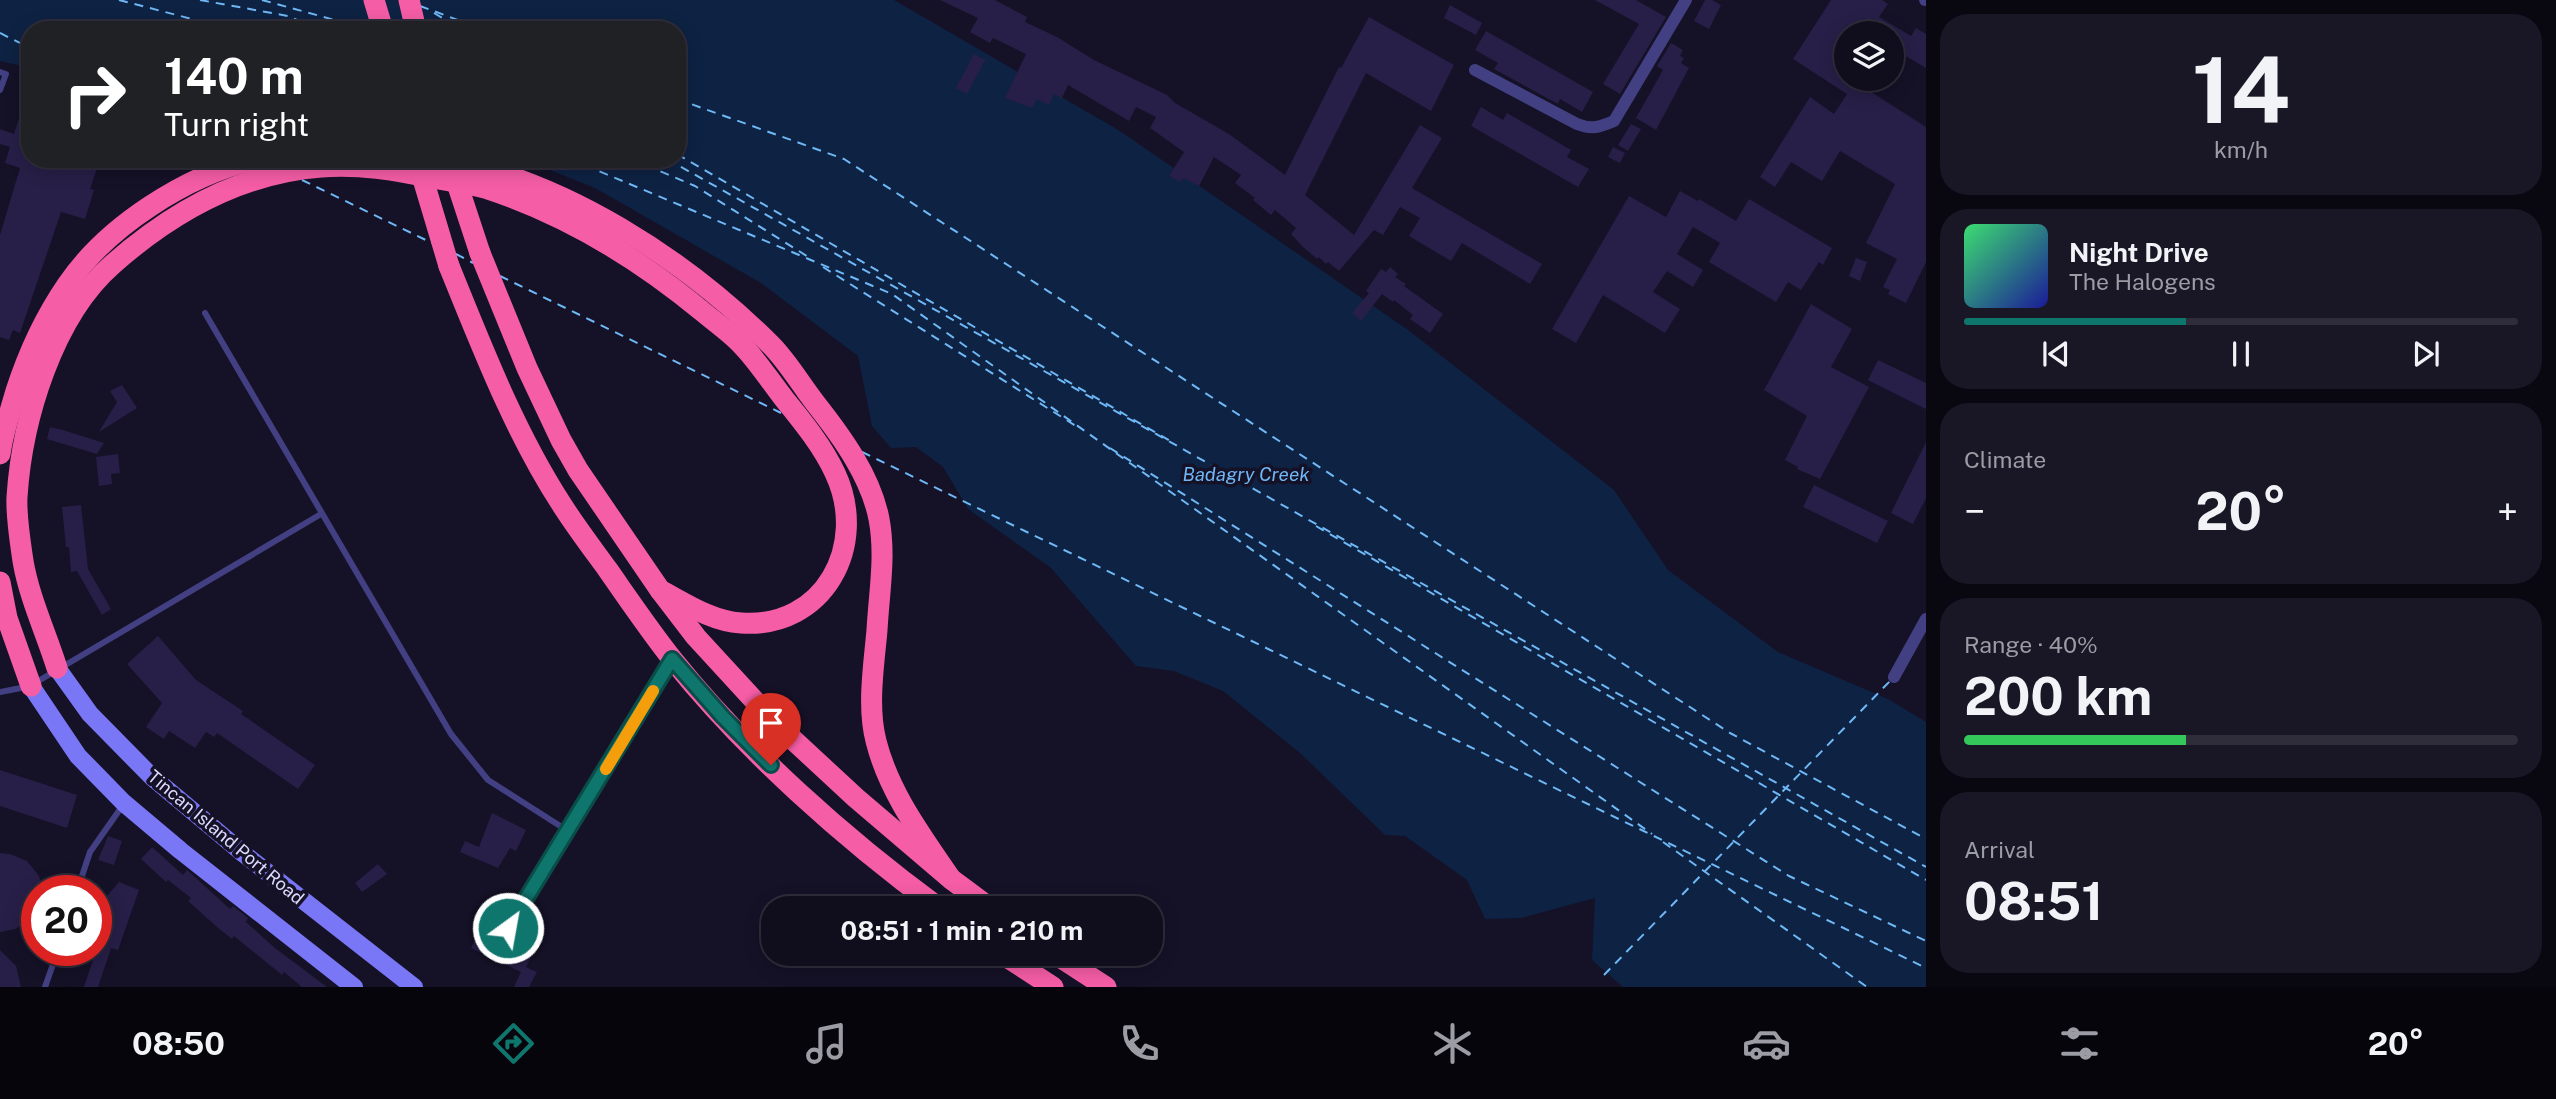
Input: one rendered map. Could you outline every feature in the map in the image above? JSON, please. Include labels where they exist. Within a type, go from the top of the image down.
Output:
[{"type":"highway","points":[[374,0],[380,21]]},
{"type":"highway","points":[[409,0],[414,21]]},
{"type":"highway","points":[[0,454],[3,433],[34,343],[68,284],[87,261],[130,220],[185,186],[228,168]]},
{"type":"highway","points":[[57,668],[24,567],[16,500],[26,431],[61,333],[101,274],[166,222],[206,198],[261,178],[312,168]]},
{"type":"highway","points":[[379,168],[484,188],[538,208],[610,244],[671,285],[741,344],[802,422],[836,473],[845,507],[848,538],[837,569],[822,592],[802,608],[775,622],[741,623],[714,619],[660,590]]},
{"type":"highway","points":[[420,168],[449,266],[519,428],[561,505],[672,659],[723,717],[848,835],[924,896]]},
{"type":"highway","points":[[452,168],[480,253],[527,368],[561,440],[578,470],[660,590],[696,637],[775,723],[856,799],[974,896]]},
{"type":"highway","points":[[484,168],[552,192],[634,236],[703,285],[772,346],[834,426],[864,476],[879,517],[883,550],[872,691],[876,739],[891,784],[908,817],[951,879]]},
{"type":"highway","points":[[0,582],[7,618],[31,686]]},
{"type":"highway","points":[[1021,966],[1054,987]]},
{"type":"highway","points":[[1074,966],[1106,987]]},
{"type":"street","points":[[1475,69],[1577,124],[1588,129],[1597,128],[1614,121],[1686,0]]},
{"type":"street","points":[[1895,677],[1926,619]]},
{"type":"street","name":"Tincan Island Port Road","points":[[57,668],[90,714],[152,777],[244,854],[414,987]]},
{"type":"street","name":"Tincan Island Port Road","points":[[31,686],[78,755],[124,803],[342,984]]},
{"type":"lane","points":[[0,72],[6,74],[0,90]]},
{"type":"lane","points":[[205,313],[451,734],[488,780],[568,831]]},
{"type":"lane","points":[[0,692],[31,686],[57,668],[321,514]]},
{"type":"lane","points":[[508,928],[672,659]]},
{"type":"lane","points":[[83,875],[90,852],[124,803]]},
{"type":"lane","points":[[45,987],[52,966]]},
{"type":"water","name":"Badagry Creek","points":[[0,0],[894,0],[1120,131],[1408,330],[1614,490],[1668,570],[1778,652],[1888,699],[1926,722],[1926,987],[1623,987],[1592,960],[1595,898],[1521,918],[1485,919],[1467,880],[1405,836],[1385,835],[1300,753],[1223,691],[1174,671],[1136,666],[1051,568],[968,509],[943,467],[916,447],[891,448],[872,426],[858,356],[761,283],[595,188],[545,168],[686,168],[686,21],[21,21],[21,66],[0,61]]},
{"type":"building","points":[[940,0],[995,0],[1027,17],[1025,22],[1057,37],[1094,60],[1167,95],[1175,103],[1229,134],[1285,175],[1339,67],[1341,68],[1369,17],[1454,65],[1431,111],[1366,73],[1305,195],[1354,235],[1420,125],[1442,138],[1412,188],[1542,264],[1530,284],[1462,243],[1451,261],[1409,236],[1420,218],[1400,207],[1383,235],[1374,230],[1339,271],[1319,257],[1317,259],[1303,247],[1291,234],[1296,228],[1275,210],[1271,215],[1253,200],[1255,198],[1235,183],[1241,175],[1214,157],[1199,186],[1183,178],[1180,182],[1169,176],[1184,152],[1150,128],[1156,117],[1136,107],[1129,121],[1068,85],[1062,98],[1054,94],[1049,105],[1037,99],[1032,108],[1005,98],[1026,54],[993,38],[990,43],[970,32],[978,18]]},
{"type":"building","points":[[1595,0],[1636,0],[1666,17],[1620,94],[1603,84],[1639,24]]},
{"type":"building","points":[[1705,0],[1721,5],[1709,29],[1694,21]]},
{"type":"building","points":[[1831,0],[1882,0],[1888,4],[1879,17],[1886,21],[1834,21],[1834,86],[1793,59]]},
{"type":"building","points":[[1450,5],[1482,23],[1476,35],[1444,18]]},
{"type":"building","points":[[1916,28],[1926,34],[1926,68],[1904,55],[1904,32],[1911,36]]},
{"type":"building","points":[[1486,31],[1593,92],[1582,112],[1560,99],[1558,104],[1494,69],[1498,63],[1475,50]]},
{"type":"building","points":[[1671,43],[1683,50],[1680,56],[1684,58],[1681,63],[1689,68],[1656,130],[1636,118],[1663,70],[1657,66]]},
{"type":"building","points":[[974,54],[985,60],[967,94],[956,88]]},
{"type":"building","points":[[1842,91],[1870,91],[1926,127],[1926,262],[1906,303],[1888,294],[1890,290],[1883,287],[1897,259],[1866,243],[1895,184],[1840,151],[1822,181],[1791,162],[1775,187],[1760,177],[1810,97],[1834,114],[1847,94]]},
{"type":"building","points":[[1481,107],[1503,120],[1507,113],[1571,150],[1567,157],[1589,169],[1578,187],[1471,126]]},
{"type":"building","points":[[21,111],[21,168],[97,168],[90,189],[94,190],[85,219],[61,212],[20,333],[13,330],[9,340],[0,337],[0,235],[20,168],[5,163],[10,147],[0,144],[0,129],[14,134]]},
{"type":"building","points":[[1631,124],[1641,129],[1628,151],[1618,145]]},
{"type":"building","points":[[1613,147],[1625,153],[1620,163],[1608,157]]},
{"type":"building","points":[[1680,191],[1736,221],[1749,199],[1832,248],[1823,265],[1819,262],[1801,290],[1788,282],[1776,302],[1709,262],[1720,243],[1693,227],[1677,254],[1703,270],[1693,287],[1667,271],[1653,292],[1680,309],[1665,333],[1603,295],[1576,343],[1552,329],[1629,196],[1666,217]]},
{"type":"building","points":[[1856,258],[1867,262],[1860,281],[1849,276]]},
{"type":"building","points":[[1390,267],[1398,274],[1395,277],[1406,284],[1404,286],[1443,314],[1430,333],[1410,319],[1413,315],[1382,294],[1361,321],[1352,313],[1369,293],[1366,291],[1381,269],[1386,272]]},
{"type":"building","points":[[1811,304],[1852,329],[1831,367],[1869,387],[1820,479],[1797,469],[1798,467],[1785,460],[1807,416],[1764,390]]},
{"type":"building","points":[[1878,360],[1926,383],[1926,409],[1868,380]]},
{"type":"building","points":[[122,385],[137,408],[99,432],[117,402],[110,391]]},
{"type":"building","points":[[50,427],[104,443],[97,454],[47,439]]},
{"type":"building","points":[[1926,442],[1926,498],[1913,524],[1891,513]]},
{"type":"building","points":[[118,454],[120,473],[111,474],[112,484],[99,486],[96,457]]},
{"type":"building","points":[[1814,485],[1888,521],[1877,543],[1803,507]]},
{"type":"building","points":[[81,505],[88,569],[111,609],[102,615],[77,571],[71,572],[69,547],[66,547],[62,507]]},
{"type":"building","points":[[158,636],[196,680],[315,765],[298,789],[217,733],[214,737],[206,732],[195,748],[169,731],[164,739],[146,727],[162,703],[127,664]]},
{"type":"building","points":[[0,770],[77,795],[67,828],[0,806]]},
{"type":"building","points":[[492,813],[526,830],[516,851],[510,848],[498,868],[460,852],[465,841],[479,847]]},
{"type":"building","points":[[108,836],[122,841],[114,865],[98,860]]},
{"type":"building","points":[[152,847],[183,875],[187,870],[230,909],[233,906],[248,918],[246,922],[275,948],[327,987],[302,987],[284,972],[282,975],[234,936],[232,939],[217,927],[188,901],[191,898],[168,880],[166,882],[141,859]]},
{"type":"building","points":[[0,853],[27,861],[38,875],[21,875],[21,925],[0,932]]},
{"type":"building","points":[[378,864],[387,874],[362,892],[355,883]]},
{"type":"building","points":[[119,882],[139,890],[118,950],[112,948],[112,890]]},
{"type":"building","points":[[482,925],[534,950],[526,967],[537,972],[529,987],[514,987],[521,972],[471,948]]},
{"type":"building","points":[[0,950],[16,966],[21,987],[0,987]]},
{"type":"building","points":[[91,966],[105,966],[98,987],[84,987]]},
{"type":"ferry route","points":[[119,0],[200,21]]},
{"type":"ferry route","points":[[200,0],[288,16],[300,21]]},
{"type":"ferry route","points":[[262,0],[338,21]]},
{"type":"ferry route","points":[[420,6],[461,21]]},
{"type":"ferry route","points":[[434,13],[448,21]]},
{"type":"ferry route","points":[[0,33],[21,44]]},
{"type":"ferry route","points":[[686,102],[844,159],[1730,733],[1926,839]]},
{"type":"ferry route","points":[[686,159],[1172,442]]},
{"type":"ferry route","points":[[591,168],[892,294],[1652,834]]},
{"type":"ferry route","points":[[652,168],[695,186],[810,258]]},
{"type":"ferry route","points":[[683,168],[1926,867]]},
{"type":"ferry route","points":[[302,180],[432,243]]},
{"type":"ferry route","points":[[456,254],[473,263]]},
{"type":"ferry route","points":[[823,267],[1076,426]]},
{"type":"ferry route","points":[[500,276],[781,413]]},
{"type":"ferry route","points":[[1110,448],[1789,876],[1926,941]]},
{"type":"ferry route","points":[[862,452],[1926,968]]},
{"type":"ferry route","points":[[1316,526],[1926,880]]},
{"type":"ferry route","points":[[1604,975],[1891,680]]},
{"type":"ferry route","points":[[1663,842],[1867,987]]},
{"type":"slow traffic","points":[[606,769],[653,691]]},
{"type":"route","points":[[508,928],[672,659],[723,717],[771,765]]}]
